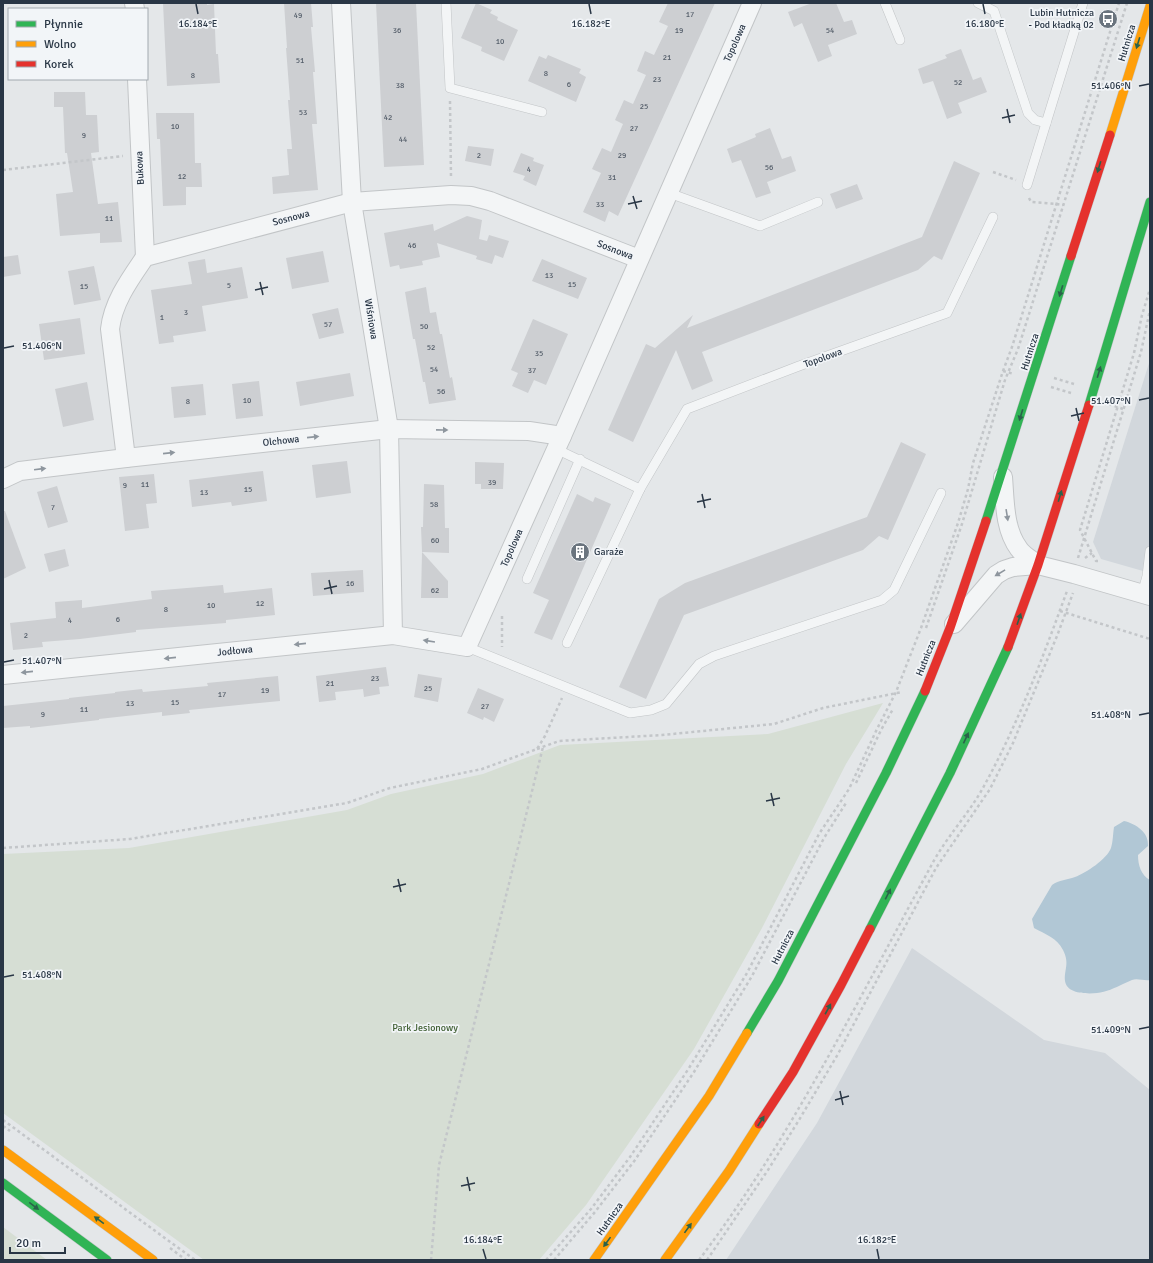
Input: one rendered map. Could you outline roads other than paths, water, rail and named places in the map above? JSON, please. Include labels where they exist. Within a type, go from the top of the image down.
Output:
[{"type":"main road","name":"Hutnicza","points":[[594,1260],[709,1096],[778,981],[886,773],[916,710],[950,628],[1002,476],[1150,6]]},
{"type":"main road","points":[[665,1260],[729,1171],[793,1072],[841,985],[950,773],[1013,636],[1038,565],[1092,395],[1150,202]]},
{"type":"main road","points":[[3,1150],[153,1260]]},
{"type":"main road","points":[[3,1183],[107,1260]]},
{"type":"street","name":"Wiśniowa","points":[[341,3],[352,202],[389,429],[393,635]]},
{"type":"street","name":"Topolowa","points":[[467,647],[559,443],[752,3]]},
{"type":"street","name":"Bukowa","points":[[137,80],[145,257]]},
{"type":"street","name":"Sosnowa","points":[[145,257],[352,202],[452,195],[471,196],[490,201],[639,259]]},
{"type":"street","points":[[126,458],[110,329],[111,317],[118,301],[145,257]]},
{"type":"street","name":"Olchowa","points":[[3,479],[20,471],[389,429],[529,432],[559,443]]},
{"type":"street","points":[[1002,476],[1006,515],[1013,539],[1019,551],[1038,565]]},
{"type":"street","points":[[950,628],[996,575],[1013,567],[1038,565],[1146,595]]},
{"type":"street","name":"Jodłowa","points":[[3,675],[393,635],[467,647]]},
{"type":"lane","points":[[446,3],[450,88],[542,112]]},
{"type":"lane","points":[[885,3],[900,40]]},
{"type":"lane","points":[[978,3],[994,11],[1028,112],[1035,120],[1046,123]]},
{"type":"lane","points":[[1027,185],[1083,3]]},
{"type":"lane","points":[[669,194],[760,226],[818,202]]},
{"type":"lane","name":"Topolowa","points":[[568,643],[640,489],[687,409],[799,366],[947,313],[993,217]]},
{"type":"lane","points":[[559,443],[580,459],[640,489]]},
{"type":"lane","points":[[527,579],[580,459]]},
{"type":"lane","points":[[467,647],[630,713],[651,710],[666,704],[699,664],[714,656],[882,600],[894,590],[941,493]]},
{"type":"lane","points":[[1146,595],[1150,551]]},
{"type":"water","points":[[1124,821],[1141,829],[1148,841],[1148,846],[1138,855],[1141,869],[1144,875],[1150,880],[1150,980],[1134,979],[1110,990],[1100,992],[1088,993],[1073,991],[1069,988],[1065,981],[1066,959],[1063,950],[1057,942],[1034,928],[1032,919],[1052,885],[1085,872],[1105,857],[1111,848],[1114,827]]},
{"type":"place","name":"Lubin Hutnicza - Pod kładką 02","points":[[1108,19]]},
{"type":"place","name":"Garaże","points":[[580,552]]},
{"type":"park label","name":"Park Jesionowy","points":[[425,1028]]}]
